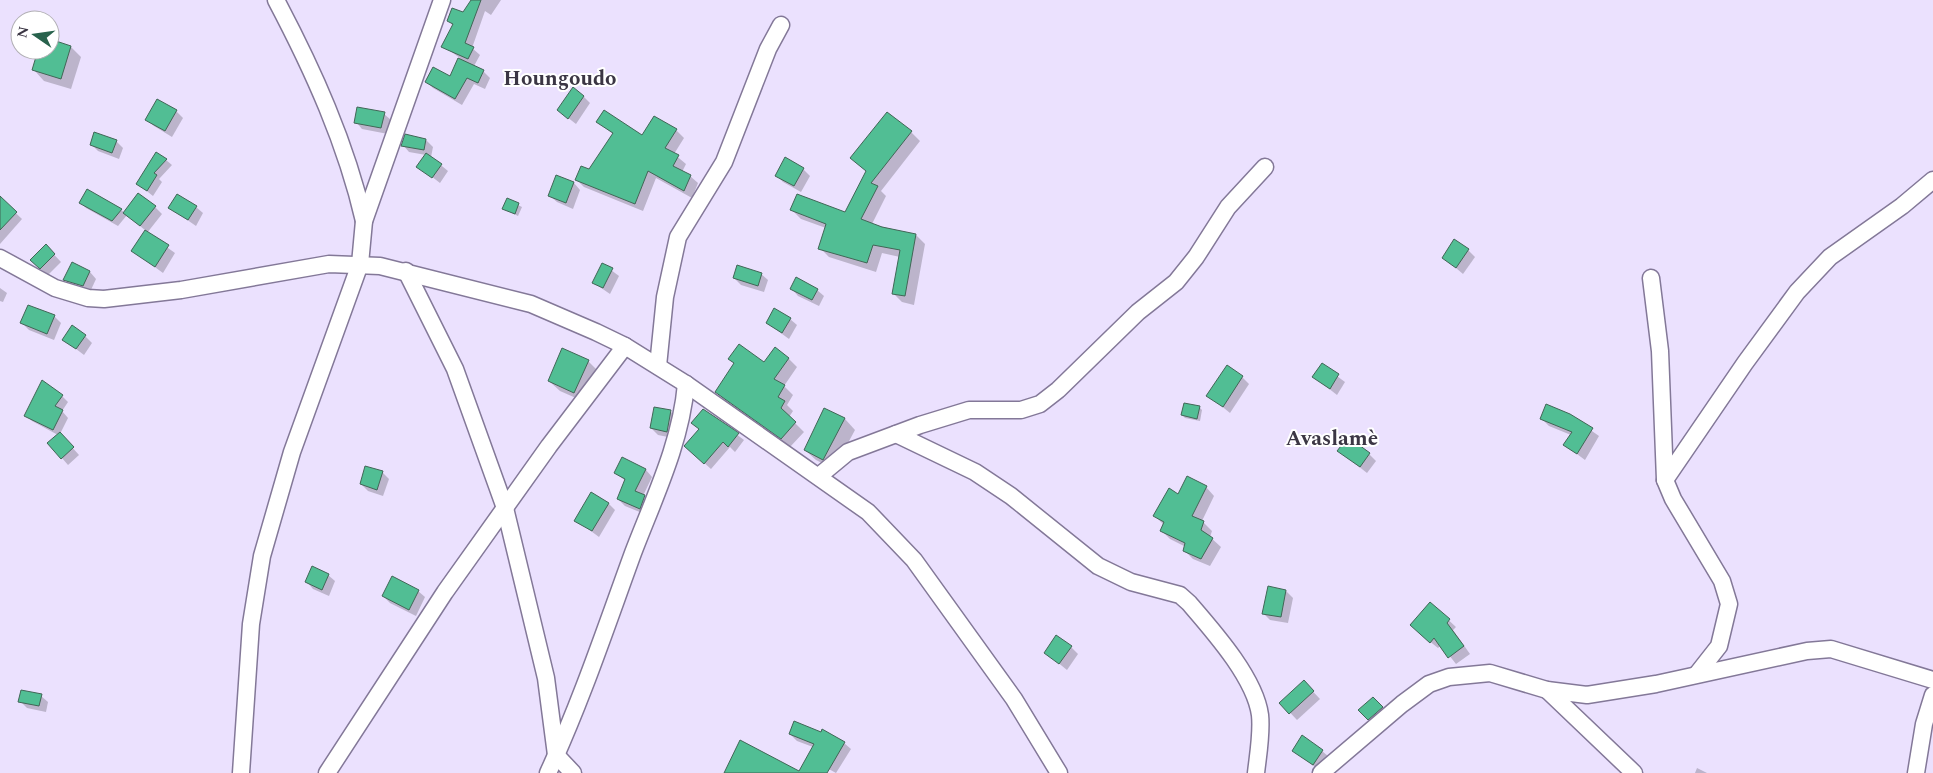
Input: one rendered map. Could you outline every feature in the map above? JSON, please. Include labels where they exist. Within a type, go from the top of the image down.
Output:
[{"type":"street","points":[[276,0],[319,86],[354,180],[364,220]]},
{"type":"street","points":[[241,773],[251,624],[262,556],[292,452],[360,264],[364,220],[442,0]]},
{"type":"street","points":[[658,366],[665,297],[678,237],[724,162],[768,49],[781,25]]},
{"type":"street","points":[[819,476],[848,452],[969,410],[1022,410],[1040,404],[1078,371],[1138,312],[1176,282],[1196,257],[1228,207],[1265,167]]},
{"type":"street","points":[[1665,480],[1745,363],[1797,292],[1830,257],[1902,206],[1933,180]]},
{"type":"street","points":[[0,258],[56,288],[88,298],[104,299],[180,290],[329,264],[360,264],[406,271],[457,287],[531,304],[625,346],[686,384],[868,512],[914,560],[1014,699],[1059,773]]},
{"type":"street","points":[[406,271],[455,369],[505,508],[546,678],[556,755],[573,773]]},
{"type":"street","points":[[1651,278],[1660,351],[1665,480],[1673,499],[1722,581],[1729,604],[1719,646],[1697,674]]},
{"type":"street","points":[[327,773],[445,592],[625,346]]},
{"type":"street","points":[[548,773],[672,450],[684,407],[686,384]]},
{"type":"street","points":[[896,434],[982,477],[1012,496],[1098,566],[1131,582],[1180,595],[1189,603],[1236,660],[1254,692],[1260,716],[1256,773]]},
{"type":"street","points":[[1321,773],[1402,704],[1429,684],[1449,677],[1490,673],[1547,690],[1587,695],[1656,684],[1807,650],[1831,649],[1933,680]]},
{"type":"street","points":[[1547,690],[1634,773]]},
{"type":"street","points":[[1916,773],[1924,724],[1933,695]]},
{"type":"building","points":[[471,0],[481,0],[465,43],[474,47],[468,59],[441,47],[453,24],[447,21],[452,8],[463,12]]},
{"type":"building","points":[[60,42],[71,46],[61,79],[32,70],[35,60],[60,60]]},
{"type":"building","points":[[458,58],[484,70],[478,83],[467,78],[455,99],[425,82],[433,67],[450,76]]},
{"type":"building","points":[[573,87],[584,96],[568,119],[557,110]]},
{"type":"building","points":[[157,99],[177,110],[165,131],[145,120]]},
{"type":"building","points":[[357,107],[385,112],[381,128],[354,123]]},
{"type":"building","points":[[604,110],[642,135],[654,116],[677,129],[665,148],[679,155],[673,166],[691,175],[684,191],[648,171],[635,204],[575,180],[581,166],[589,169],[613,133],[596,122]]},
{"type":"building","points":[[887,112],[912,131],[871,183],[878,186],[861,219],[882,227],[916,234],[905,296],[892,294],[900,250],[873,245],[867,263],[818,249],[826,224],[790,210],[797,194],[845,212],[866,171],[850,158]]},
{"type":"building","points":[[94,132],[117,140],[112,153],[90,145]]},
{"type":"building","points":[[405,134],[426,139],[424,150],[401,146]]},
{"type":"building","points":[[156,152],[167,159],[154,173],[157,175],[147,191],[136,184]]},
{"type":"building","points":[[426,153],[442,164],[432,178],[416,167]]},
{"type":"building","points":[[785,157],[804,168],[794,186],[775,176]]},
{"type":"building","points":[[556,175],[574,182],[566,203],[548,196]]},
{"type":"building","points":[[87,189],[122,209],[112,221],[79,203]]},
{"type":"building","points":[[138,193],[156,206],[140,226],[123,213]]},
{"type":"building","points":[[177,194],[197,206],[188,220],[168,208]]},
{"type":"building","points":[[0,196],[17,212],[0,230]]},
{"type":"building","points":[[507,198],[519,203],[515,214],[502,209]]},
{"type":"building","points":[[145,230],[169,245],[155,267],[131,251]]},
{"type":"building","points":[[1454,239],[1469,249],[1456,268],[1442,258]]},
{"type":"building","points":[[46,244],[55,254],[40,269],[30,260]]},
{"type":"building","points":[[72,262],[90,271],[83,286],[63,280]]},
{"type":"building","points":[[602,263],[613,268],[603,288],[592,283]]},
{"type":"building","points":[[737,265],[762,273],[758,286],[733,278]]},
{"type":"building","points":[[796,277],[818,289],[812,300],[790,289]]},
{"type":"building","points":[[28,305],[55,315],[47,334],[20,323]]},
{"type":"building","points":[[774,308],[791,318],[782,333],[766,323]]},
{"type":"building","points":[[72,325],[86,335],[76,349],[62,340]]},
{"type":"building","points":[[739,344],[764,362],[775,347],[789,358],[774,379],[785,385],[778,397],[785,401],[781,408],[796,422],[781,439],[715,392],[734,363],[728,359]]},
{"type":"building","points":[[562,348],[589,360],[574,393],[548,381]]},
{"type":"building","points":[[1322,363],[1339,374],[1330,389],[1312,377]]},
{"type":"building","points":[[1227,365],[1243,376],[1223,407],[1206,396]]},
{"type":"building","points":[[42,380],[63,395],[55,406],[63,410],[53,430],[24,416]]},
{"type":"building","points":[[1184,403],[1200,406],[1197,419],[1181,415]]},
{"type":"building","points":[[1546,404],[1570,414],[1593,428],[1577,454],[1563,445],[1572,432],[1540,419]]},
{"type":"building","points":[[654,407],[671,410],[667,432],[650,428]]},
{"type":"building","points":[[824,408],[845,418],[823,460],[804,450]]},
{"type":"building","points":[[703,409],[739,433],[728,447],[723,442],[704,464],[684,446],[699,429],[691,423]]},
{"type":"building","points":[[60,432],[74,447],[61,459],[47,443]]},
{"type":"building","points":[[1348,437],[1370,453],[1360,467],[1337,451]]},
{"type":"building","points":[[622,457],[646,469],[635,491],[645,495],[640,509],[617,499],[625,479],[614,473]]},
{"type":"building","points":[[365,466],[383,471],[377,490],[360,484]]},
{"type":"building","points":[[1187,476],[1207,486],[1192,516],[1204,521],[1201,530],[1213,538],[1201,559],[1183,551],[1185,543],[1160,531],[1164,522],[1153,516],[1169,488],[1178,494]]},
{"type":"building","points":[[591,492],[609,503],[592,531],[574,521]]},
{"type":"building","points":[[312,566],[329,574],[322,590],[305,582]]},
{"type":"building","points":[[392,576],[419,590],[409,610],[382,596]]},
{"type":"building","points":[[1268,586],[1286,590],[1281,617],[1262,614]]},
{"type":"building","points":[[1430,602],[1450,619],[1447,623],[1464,646],[1448,658],[1434,638],[1430,643],[1410,625]]},
{"type":"building","points":[[1056,635],[1072,646],[1059,664],[1044,653]]},
{"type":"building","points":[[1304,680],[1314,691],[1289,714],[1279,703]]},
{"type":"building","points":[[21,690],[42,694],[39,706],[18,702]]},
{"type":"building","points":[[1373,697],[1383,707],[1368,720],[1358,710]]},
{"type":"building","points":[[794,721],[821,732],[822,729],[845,742],[827,773],[724,773],[740,740],[799,771],[814,744],[789,734]]},
{"type":"building","points":[[1302,735],[1323,750],[1313,765],[1292,751]]},
{"type":"district","name":"Houngoudo","points":[[560,78]]},
{"type":"district","name":"Avaslamè","points":[[1332,438]]}]
